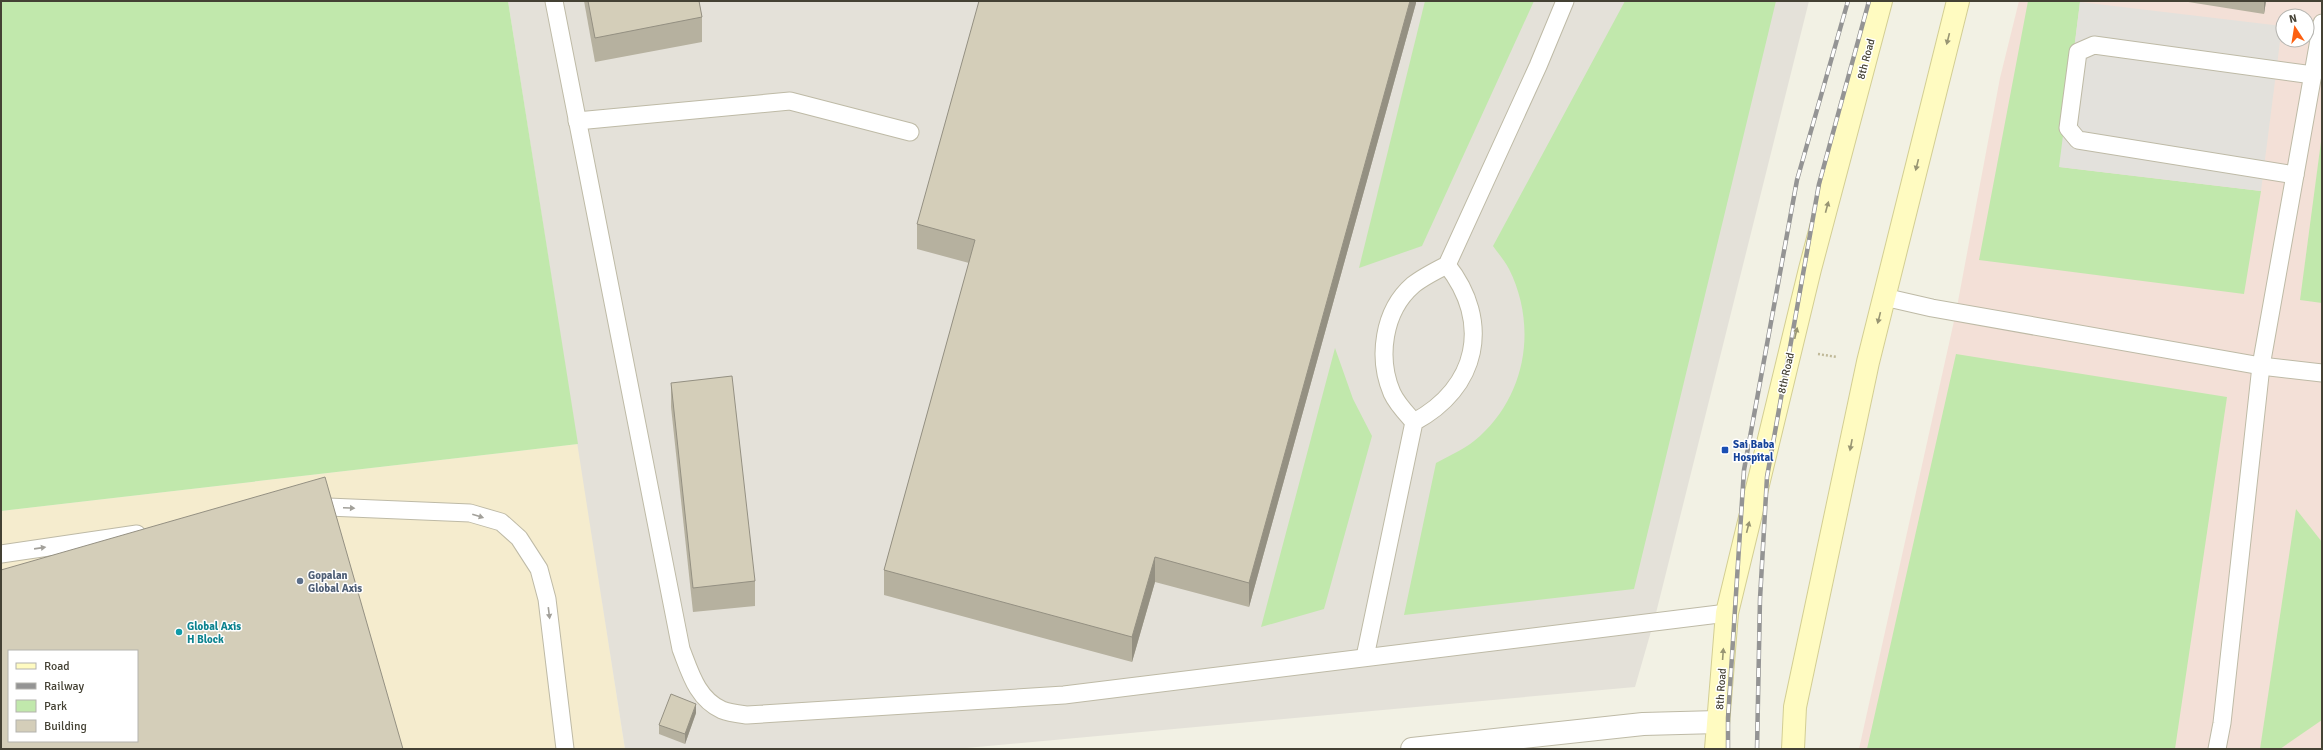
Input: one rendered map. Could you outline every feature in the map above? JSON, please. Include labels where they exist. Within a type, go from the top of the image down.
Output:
[{"type":"main road","name":"8th Road","points":[[1716,749],[1727,613],[1810,269],[1881,1]]},
{"type":"main road","points":[[1793,749],[1795,707],[1868,362],[1958,1]]},
{"type":"street","points":[[1412,749],[1643,724],[1718,722]]},
{"type":"lane","points":[[554,1],[681,649],[693,681],[704,697],[722,710],[747,715],[1064,695],[1727,613]]},
{"type":"lane","points":[[1414,422],[1402,409],[1393,394],[1384,359],[1385,341],[1389,321],[1399,303],[1412,286],[1428,274],[1447,265],[1538,66],[1565,1]]},
{"type":"lane","points":[[2217,749],[2222,723],[2261,366],[2322,23]]},
{"type":"lane","points":[[2295,175],[2078,140],[2068,128],[2078,52],[2094,45],[2313,75]]},
{"type":"lane","points":[[577,121],[790,101],[910,132]]},
{"type":"lane","points":[[1414,422],[1432,413],[1446,400],[1458,385],[1467,368],[1472,350],[1474,332],[1472,314],[1467,296],[1458,279],[1447,265]]},
{"type":"lane","points":[[1884,297],[1932,308],[2261,366],[2322,373]]},
{"type":"lane","points":[[1365,657],[1414,422]]},
{"type":"lane","points":[[297,511],[328,507],[470,513],[501,522],[519,538],[539,570],[547,599],[565,749]]},
{"type":"lane","points":[[1,554],[157,531]]},
{"type":"path","points":[[1823,355],[1837,357]]},
{"type":"shaded area","points":[[508,1],[1809,1],[1654,621],[1635,687],[955,749],[625,749]]},
{"type":"shaded area","points":[[2019,1],[2322,1],[2322,749],[1859,749],[1956,312],[2000,78]]},
{"type":"shaded area","points":[[2080,2],[2275,25],[2275,48],[2279,48],[2261,191],[2059,167]]},
{"type":"shaded area","name":"Gopalan Global Axis","points":[[578,444],[625,749],[1,749],[1,511]]},
{"type":"green space","points":[[1,1],[508,1],[578,444],[1,511]]},
{"type":"green space","points":[[1425,1],[1534,1],[1422,246],[1359,268]]},
{"type":"green space","points":[[1625,1],[1776,1],[1634,589],[1404,615],[1436,463],[1470,444],[1496,419],[1508,400],[1517,379],[1523,357],[1525,335],[1523,313],[1518,290],[1509,269],[1493,246]]},
{"type":"green space","points":[[2028,1],[2080,2],[2060,167],[2261,191],[2244,294],[1979,260]]},
{"type":"green space","points":[[2322,134],[2322,303],[2300,300]]},
{"type":"green space","points":[[1335,348],[1353,399],[1372,436],[1324,609],[1261,627]]},
{"type":"green space","points":[[1956,354],[2227,397],[2175,749],[1867,749]]},
{"type":"green space","points":[[2296,509],[2322,542],[2322,720],[2280,749],[2260,749]]},
{"type":"building","points":[[588,1],[699,1],[702,17],[595,38]]},
{"type":"building","points":[[979,1],[1410,1],[1249,583],[1155,557],[1132,637],[884,570],[975,240],[917,224]]},
{"type":"building","points":[[732,376],[755,581],[693,588],[671,383]]},
{"type":"building","name":"Global Axis H Block","points":[[325,477],[403,749],[1,749],[1,570]]},
{"type":"building","points":[[671,694],[696,704],[685,734],[659,725]]},
{"type":"railway","points":[[1728,749],[1728,718],[1744,470],[1797,180],[1848,1]]},
{"type":"railway","points":[[1757,749],[1760,599],[1767,477],[1819,184],[1869,1]]},
{"type":"place","name":"Sai Baba Hospital","points":[[1725,450]]},
{"type":"place","name":"Gopalan Global Axis","points":[[300,581]]},
{"type":"place","name":"Global Axis H Block","points":[[179,632]]}]
